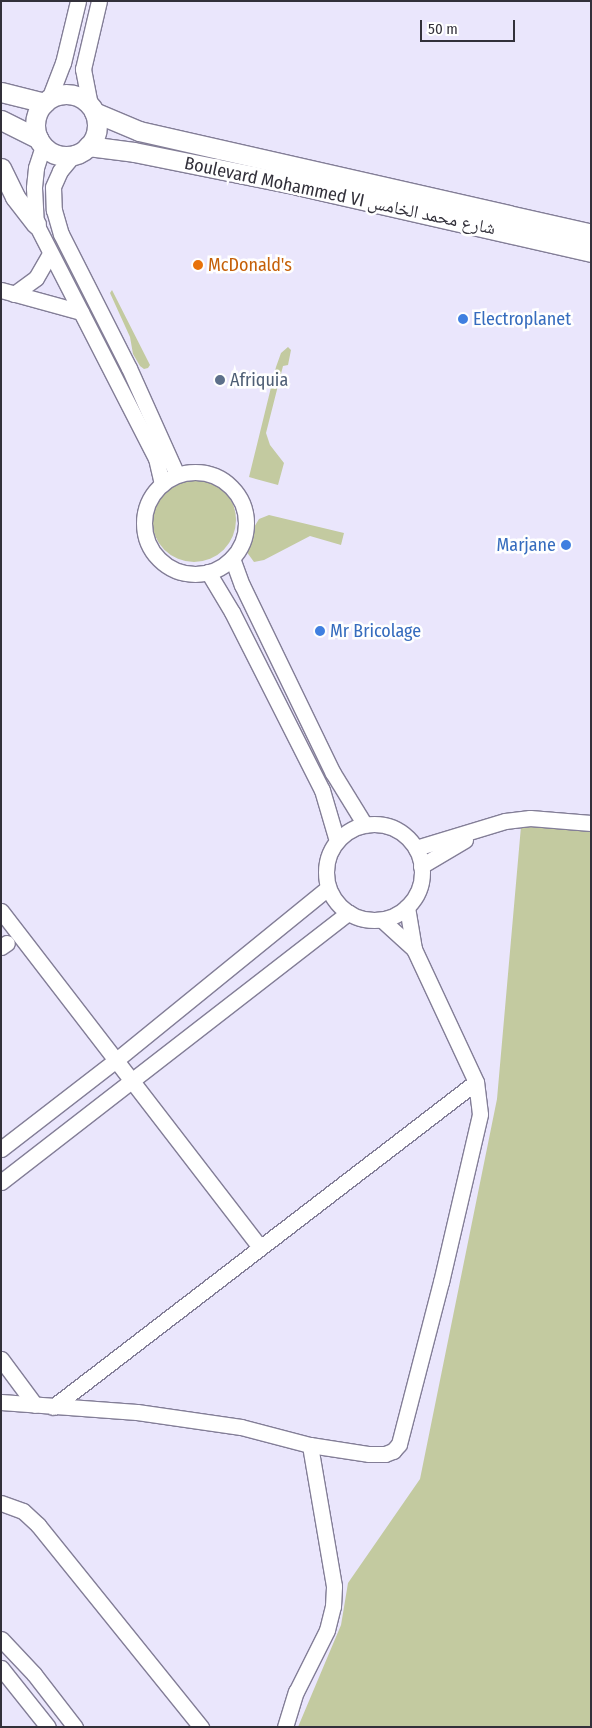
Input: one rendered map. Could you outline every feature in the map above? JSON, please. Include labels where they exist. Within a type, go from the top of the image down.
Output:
[{"type":"main road","points":[[1,92],[47,101]]},
{"type":"main road","points":[[1,120],[41,142],[57,154],[82,149],[95,133],[92,109],[75,95],[57,95],[47,101],[40,109],[35,124],[41,142]]},
{"type":"main road","name":"Boulevard Mohammed VI شارع محمد الخامس","points":[[92,109],[139,131],[591,234]]},
{"type":"main road","name":"Boulevard Mohammed VI شارع محمد الخامس","points":[[82,149],[134,152],[297,185],[591,252]]},
{"type":"main road","points":[[1,168],[15,197],[36,224]]},
{"type":"street","points":[[47,101],[63,63],[78,1]]},
{"type":"street","points":[[92,109],[83,69],[99,1]]},
{"type":"street","points":[[41,142],[34,188],[36,224],[156,458],[162,484]]},
{"type":"street","points":[[82,149],[60,171],[53,187],[54,210],[61,234],[129,368],[177,475]]},
{"type":"street","points":[[8,292],[36,278],[50,254]]},
{"type":"street","points":[[8,292],[81,312]]},
{"type":"street","points":[[195,472],[212,474],[227,483],[238,496],[245,512],[246,528],[242,544],[232,558],[221,567],[208,572],[187,573],[167,566],[156,556],[148,542],[144,527],[145,511],[151,496],[162,484],[177,475],[195,472]]},
{"type":"street","points":[[232,558],[242,585],[333,773],[365,825]]},
{"type":"street","points":[[208,572],[232,612],[322,790],[337,841]]},
{"type":"street","points":[[416,848],[484,829],[505,821],[530,818],[591,823]]},
{"type":"street","points":[[381,824],[397,830],[416,848],[422,866],[422,877],[415,898],[407,907],[393,916],[382,920],[360,919],[341,908],[328,888],[326,869],[328,856],[337,841],[346,833],[365,825],[381,824]]},
{"type":"street","points":[[422,866],[484,829]]},
{"type":"street","points":[[1,1150],[115,1061],[328,888]]},
{"type":"street","points":[[1,1402],[147,1413],[241,1427],[310,1445],[377,1454],[392,1451],[399,1444],[441,1282],[480,1114],[476,1082],[414,949],[407,907]]},
{"type":"street","points":[[1,911],[260,1247]]},
{"type":"street","points":[[1,1182],[349,912]]},
{"type":"street","points":[[382,920],[414,949]]},
{"type":"street","points":[[54,1407],[476,1082]]},
{"type":"street","points":[[1,1359],[35,1405]]},
{"type":"street","points":[[285,1727],[296,1692],[327,1630],[333,1606],[334,1586],[310,1445]]},
{"type":"street","points":[[1,1504],[23,1511],[38,1526],[201,1727]]},
{"type":"street","points":[[1,1639],[34,1674],[75,1727]]},
{"type":"street","points":[[2,1673],[48,1727]]},
{"type":"green space","points":[[112,290],[150,365],[148,368],[144,369],[140,366],[133,354],[130,337],[110,293]]},
{"type":"green space","points":[[288,347],[291,350],[288,365],[283,366],[266,433],[270,445],[284,463],[278,485],[249,477],[276,367],[281,353]]},
{"type":"green space","points":[[186,478],[202,478],[218,485],[229,496],[236,512],[233,536],[224,550],[218,555],[202,562],[186,562],[170,555],[159,544],[152,528],[152,512],[159,496],[170,485]]},
{"type":"green space","points":[[269,515],[344,533],[341,545],[310,536],[264,560],[254,562],[246,551],[251,532],[259,519]]},
{"type":"green space","points":[[522,815],[591,819],[591,1727],[298,1727],[341,1625],[348,1583],[420,1479],[497,1099]]},
{"type":"place","name":"McDonald's","points":[[198,265]]},
{"type":"place","name":"Electroplanet","points":[[463,319]]},
{"type":"place","name":"Afriquia","points":[[220,380]]},
{"type":"place","name":"Marjane","points":[[566,545]]},
{"type":"place","name":"Mr Bricolage","points":[[320,631]]}]
